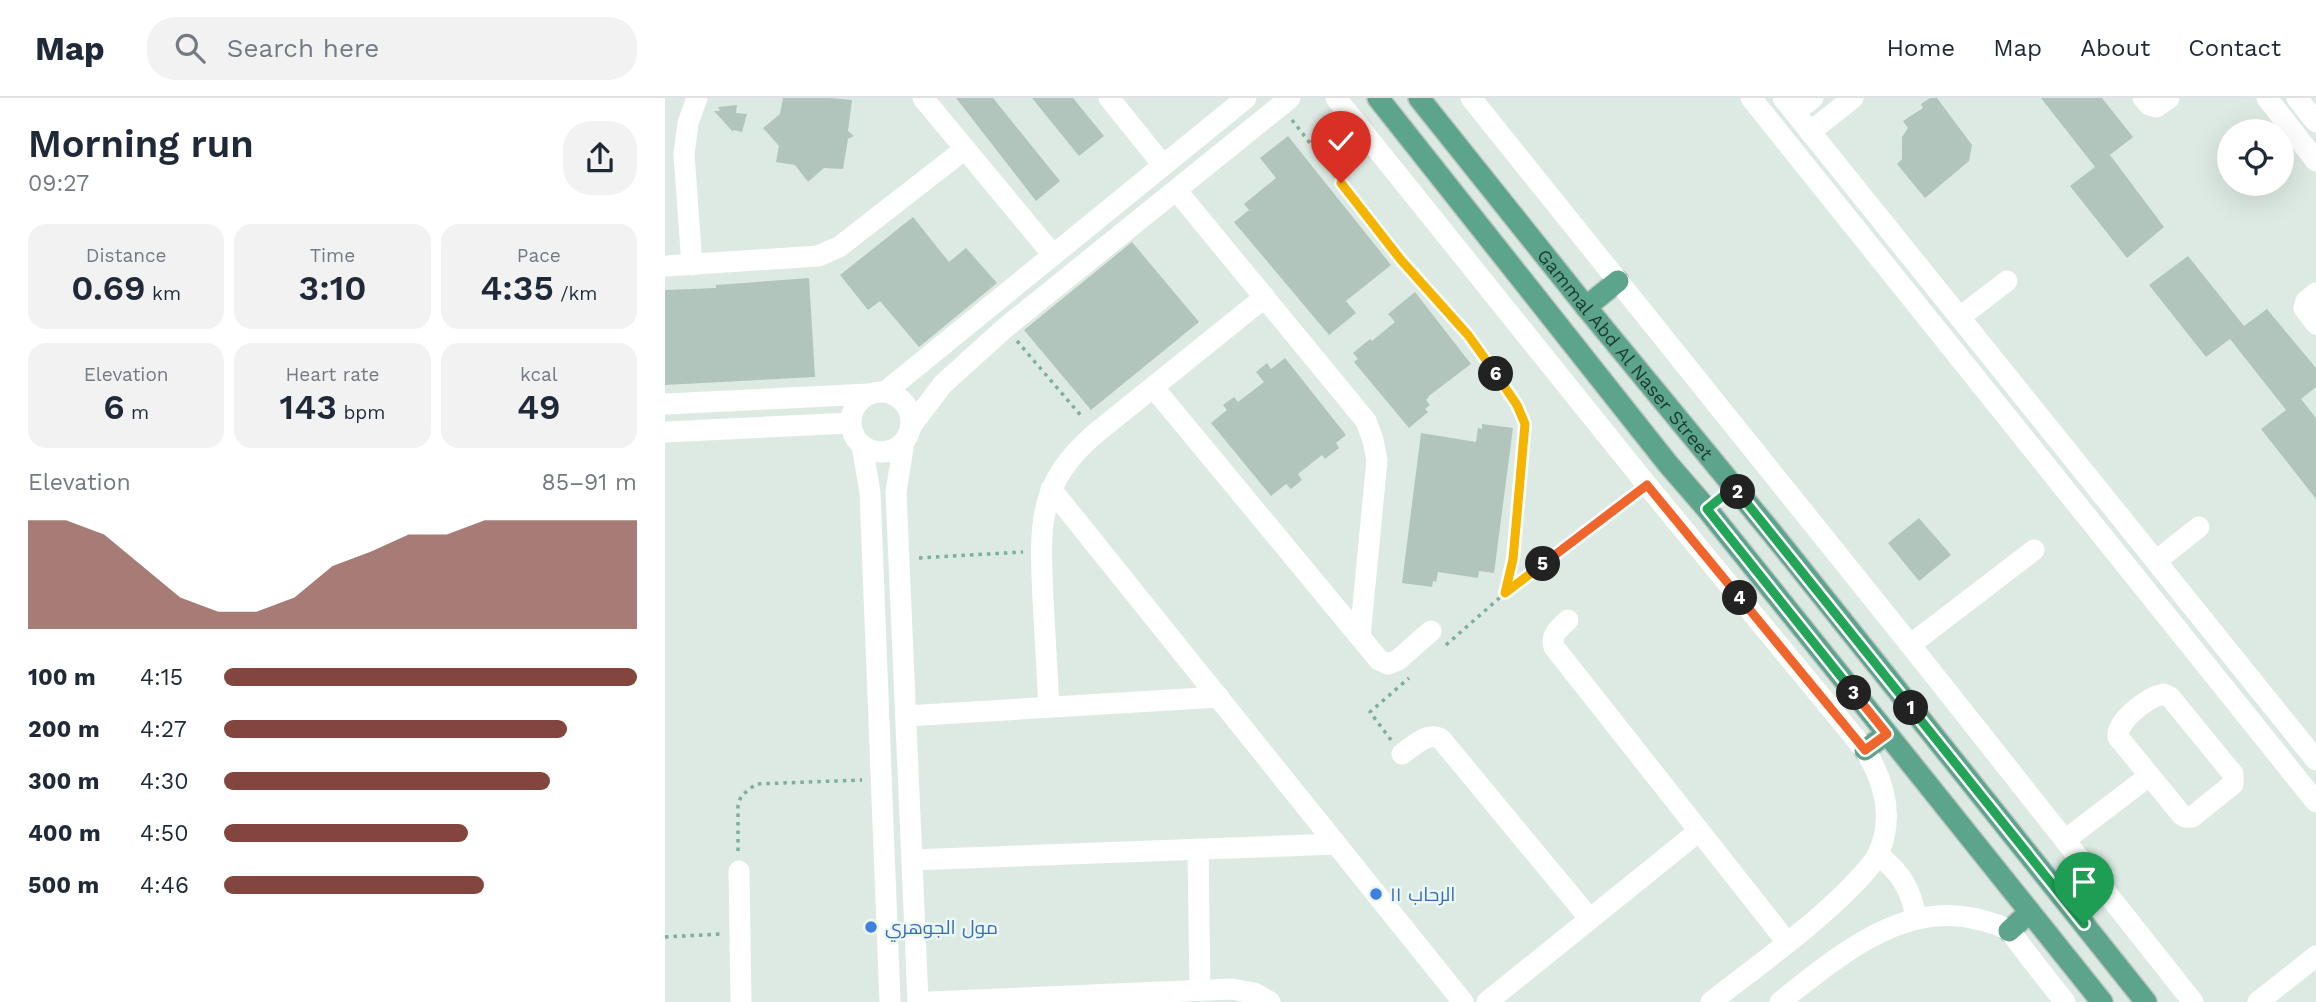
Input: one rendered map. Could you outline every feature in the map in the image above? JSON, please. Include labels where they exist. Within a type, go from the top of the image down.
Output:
[{"type":"main road","name":"Gammal Abd Al Naser Street","points":[[1378,98],[1668,464],[1707,509],[2102,1002]]},
{"type":"main road","name":"Gammal Abd Al Naser Street","points":[[1419,98],[2146,1002]]},
{"type":"main road","points":[[1586,307],[1618,281]]},
{"type":"main road","points":[[1668,464],[1696,441]]},
{"type":"main road","points":[[1707,509],[1734,487]]},
{"type":"main road","points":[[1865,750],[1887,734]]},
{"type":"main road","points":[[2009,931],[2030,912]]},
{"type":"street","points":[[692,265],[684,154],[688,124],[697,98]]},
{"type":"street","points":[[923,98],[1053,255]]},
{"type":"street","points":[[1109,98],[1163,165]]},
{"type":"street","points":[[1246,98],[1053,255],[877,393],[855,406],[850,423],[852,432],[862,446],[871,451],[888,452],[907,434],[943,384],[1005,328],[1285,102]]},
{"type":"street","points":[[1336,98],[1647,485],[1865,750],[1876,769],[1884,790],[1887,812],[1885,834],[1878,855],[1840,899],[1711,1002]]},
{"type":"street","points":[[1471,98],[2193,1002]]},
{"type":"street","points":[[1751,98],[2316,802]]},
{"type":"street","points":[[1813,98],[1789,105],[2316,760]]},
{"type":"street","points":[[1810,132],[1853,98]]},
{"type":"street","points":[[2143,98],[2149,105],[2156,107],[2169,98]]},
{"type":"street","points":[[2267,98],[2316,161]]},
{"type":"street","points":[[2297,98],[2316,122]]},
{"type":"street","points":[[665,266],[818,256],[839,247],[965,149]]},
{"type":"street","points":[[1177,191],[1366,421],[1377,460],[1360,638]]},
{"type":"street","points":[[1846,216],[1865,200]]},
{"type":"street","points":[[1960,317],[2007,281]]},
{"type":"street","points":[[2316,293],[2306,301],[2304,308],[2316,324]]},
{"type":"street","points":[[1049,707],[1041,530],[1051,489],[1062,468],[1096,433],[1265,297]]},
{"type":"street","points":[[1153,387],[1379,660],[1388,664],[1437,639]]},
{"type":"street","points":[[665,404],[877,393],[902,400],[907,407],[907,434],[896,492],[918,1002]]},
{"type":"street","points":[[665,432],[850,423]]},
{"type":"street","points":[[862,446],[870,492],[890,1002]]},
{"type":"street","points":[[1051,489],[1463,1002]]},
{"type":"street","points":[[2156,561],[2199,527]]},
{"type":"street","points":[[1910,645],[2033,550]]},
{"type":"street","points":[[1569,620],[1555,633],[1555,647],[1787,942]]},
{"type":"street","points":[[2163,694],[2170,697],[2186,716],[2233,774],[2234,780],[2233,785],[2192,817],[2185,817],[2149,776],[2117,737],[2117,730],[2121,721],[2156,695],[2163,694]]},
{"type":"street","points":[[906,716],[1219,697]]},
{"type":"street","points":[[1402,754],[1427,737],[1434,735],[1441,739],[1590,919]]},
{"type":"street","points":[[2065,841],[2149,776]]},
{"type":"street","points":[[1487,1002],[1699,831]]},
{"type":"street","points":[[912,860],[1336,844]]},
{"type":"street","points":[[1198,849],[1200,990]]},
{"type":"street","points":[[1878,855],[1901,876],[1914,904],[1916,919]]},
{"type":"street","points":[[739,871],[741,1002]]},
{"type":"street","points":[[1780,1002],[1844,952],[1916,919],[1939,916],[1987,922],[2009,931],[2065,1002]]},
{"type":"street","points":[[2258,1002],[2316,956]]},
{"type":"street","points":[[929,1002],[1058,999],[1232,989],[1254,993],[1270,1002]]},
{"type":"path","points":[[1285,102],[1401,260],[1468,335],[1517,405],[1525,424],[1513,559],[1505,593]]},
{"type":"path","points":[[1005,328],[1096,433]]},
{"type":"path","points":[[1437,639],[1505,593],[1647,485]]},
{"type":"path","points":[[899,559],[1041,551]]},
{"type":"path","points":[[1402,754],[1370,712],[1412,676]]},
{"type":"path","points":[[739,871],[738,806],[741,796],[756,783],[881,779]]},
{"type":"path","points":[[665,937],[740,933]]},
{"type":"building","points":[[783,98],[852,100],[848,131],[854,136],[848,139],[843,169],[824,168],[808,182],[795,165],[776,162],[779,146],[763,128],[780,114]]},
{"type":"building","points":[[956,98],[993,98],[1060,181],[1036,201]]},
{"type":"building","points":[[1032,98],[1073,98],[1104,136],[1079,156]]},
{"type":"building","points":[[1930,98],[1937,98],[1972,145],[1969,161],[1925,198],[1897,164],[1902,159],[1902,137],[1908,128],[1903,121],[1923,108],[1921,104]]},
{"type":"building","points":[[2041,98],[2102,98],[2133,137],[2110,155],[2164,227],[2127,258],[2070,186],[2095,167]]},
{"type":"building","points":[[737,105],[736,113],[747,114],[742,132],[733,132],[714,111],[720,111],[718,107]]},
{"type":"building","points":[[1288,136],[1391,265],[1346,301],[1356,313],[1329,335],[1234,222],[1249,210],[1244,204],[1276,178],[1260,158]]},
{"type":"building","points":[[913,217],[949,262],[966,248],[997,283],[919,347],[880,301],[868,310],[840,275]]},
{"type":"building","points":[[1132,242],[1199,322],[1091,410],[1024,330]]},
{"type":"building","points":[[2188,256],[2244,326],[2267,309],[2316,368],[2316,387],[2301,399],[2316,418],[2316,499],[2261,429],[2286,410],[2230,339],[2206,357],[2149,285]]},
{"type":"building","points":[[809,278],[815,377],[665,385],[665,290],[716,288],[716,285]]},
{"type":"building","points":[[1415,292],[1471,364],[1430,395],[1426,400],[1430,405],[1425,409],[1428,412],[1409,428],[1354,362],[1358,359],[1353,353],[1395,322],[1388,314]]},
{"type":"building","points":[[1285,358],[1346,435],[1336,443],[1339,448],[1325,459],[1322,455],[1298,474],[1302,480],[1291,489],[1286,484],[1271,496],[1211,423],[1227,410],[1223,405],[1234,397],[1238,402],[1264,382],[1256,372],[1267,363],[1271,369]]},
{"type":"building","points":[[1482,424],[1513,428],[1494,573],[1479,571],[1478,578],[1438,572],[1432,587],[1402,583],[1421,433],[1476,442],[1478,428],[1482,429]]},
{"type":"building","points":[[1919,518],[1951,555],[1919,581],[1888,543]]},
{"type":"place","name":"الرحاب ١١","points":[[1376,894]]},
{"type":"place","name":"مول الجوهري","points":[[871,927]]},
{"type":"route","points":[[1341,183],[1401,260],[1468,335],[1517,405],[1525,424],[1513,559],[1505,593],[1647,485],[1865,750],[1887,734],[1707,509],[1734,487],[2084,924]]}]
